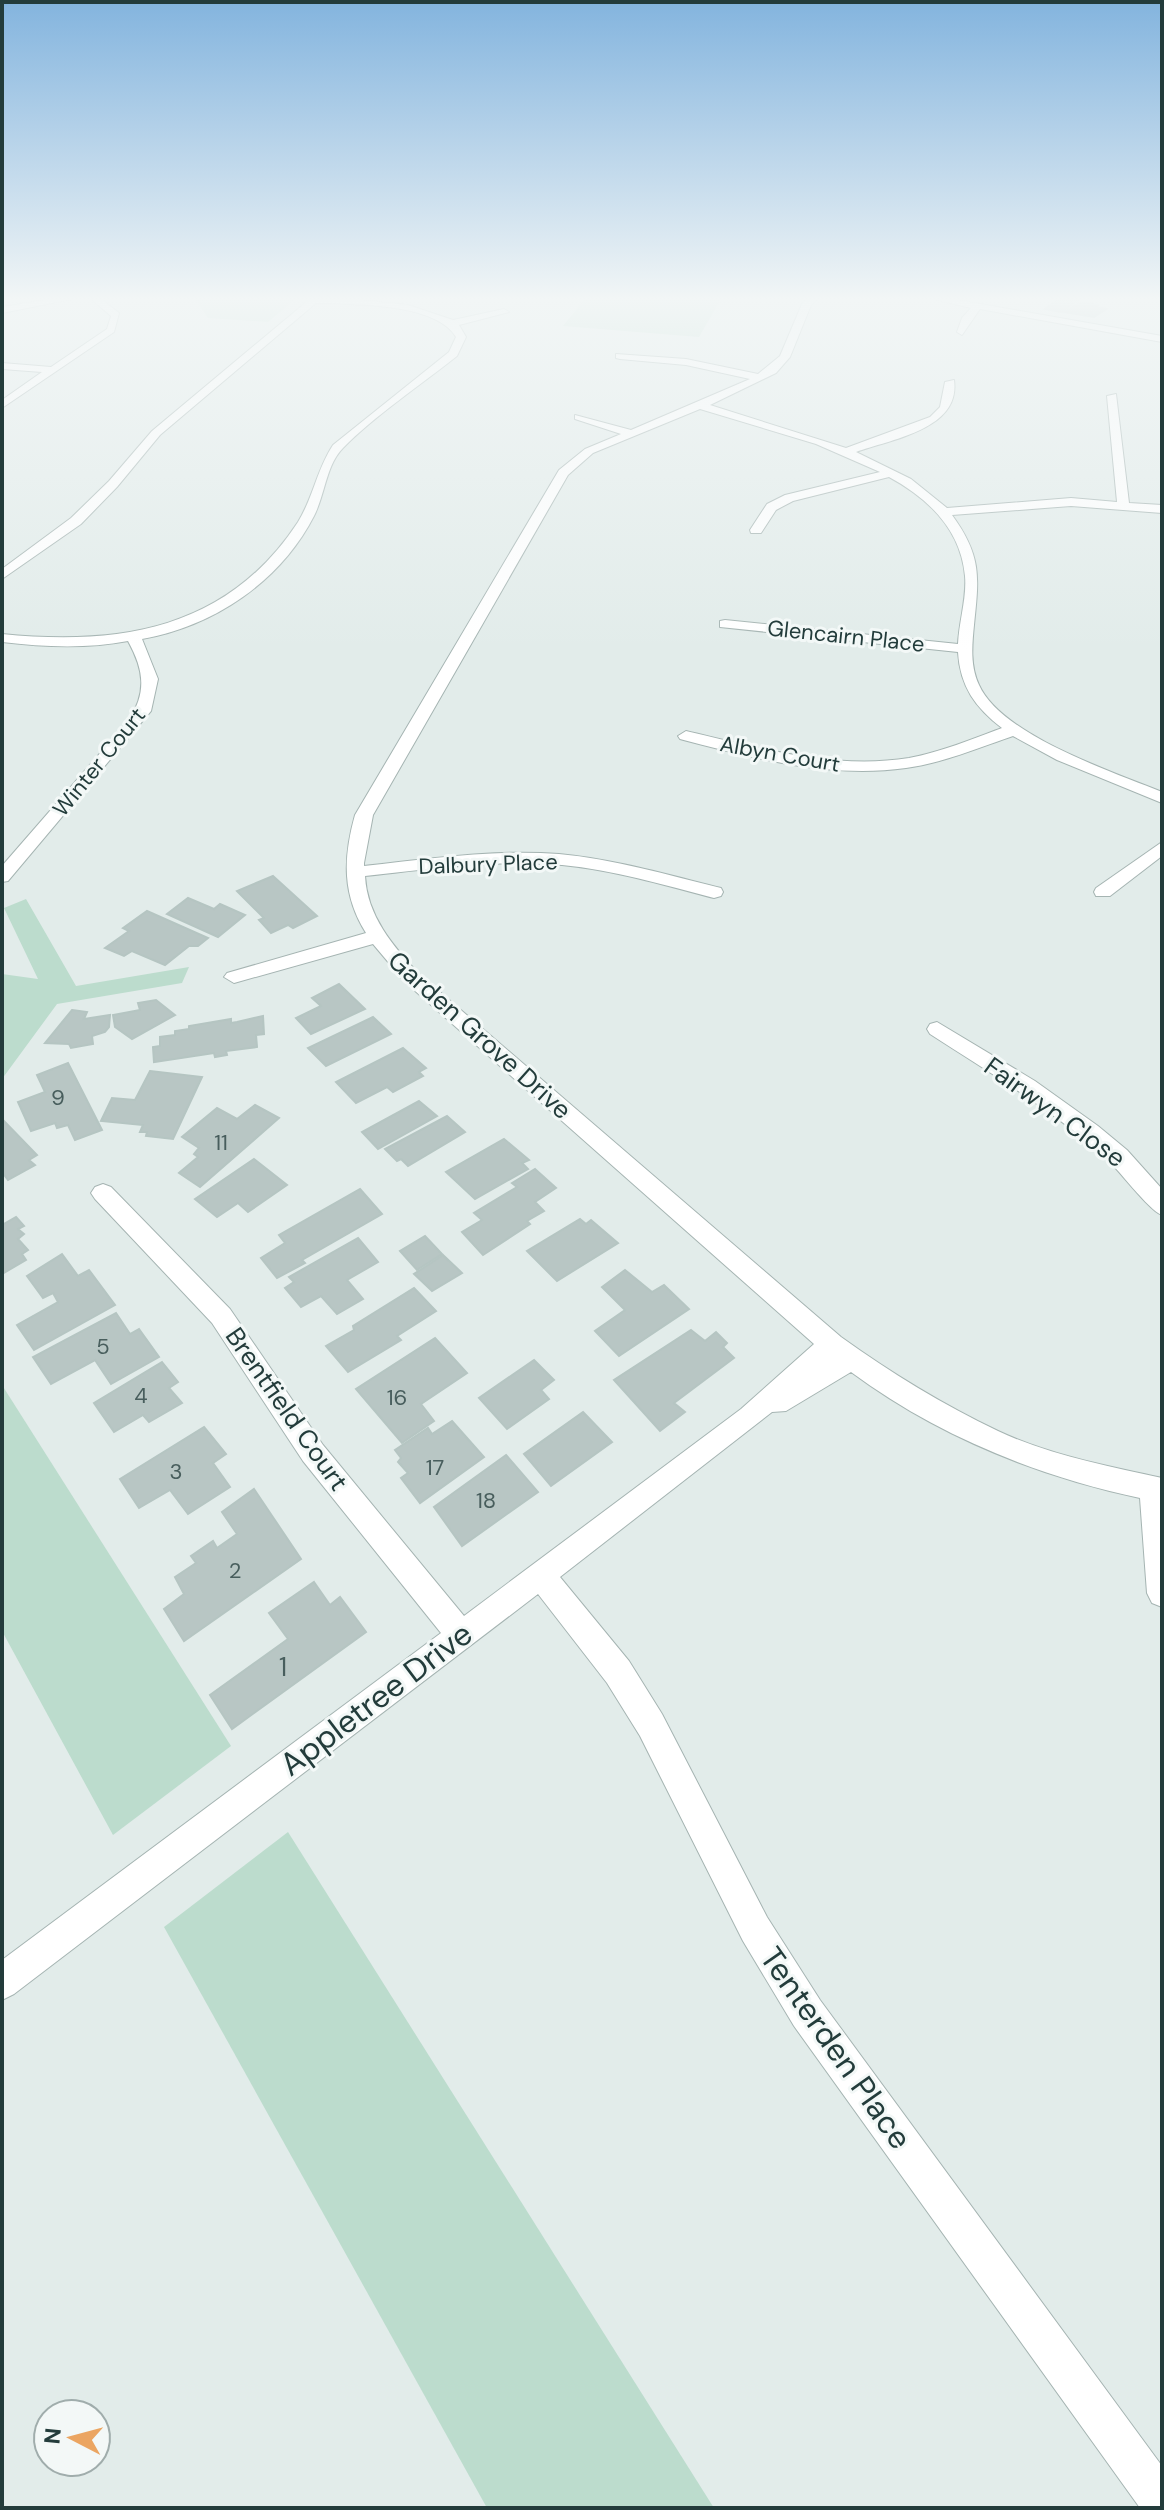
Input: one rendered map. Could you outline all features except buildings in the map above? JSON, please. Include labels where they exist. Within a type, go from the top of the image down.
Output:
[{"type":"street","points":[[2,575],[76,521],[113,484],[156,433],[176,416]]},
{"type":"street","points":[[2,638],[76,642],[132,635],[204,614],[225,604],[251,584],[309,515],[324,466],[337,447],[375,416]]},
{"type":"street","name":"Garden Grove Drive","points":[[672,416],[578,458],[557,483],[374,795],[357,833],[355,872],[363,910],[375,937],[412,978],[446,1009],[841,1352],[939,1416],[992,1441],[1095,1476],[1158,1489]]},
{"type":"street","points":[[734,416],[846,452],[892,473],[944,512],[963,540],[971,565],[967,673],[976,695],[1013,730],[1162,798]]},
{"type":"street","points":[[846,452],[937,416]]},
{"type":"street","points":[[1114,416],[1123,504]]},
{"type":"street","points":[[579,417],[630,433]]},
{"type":"street","points":[[756,530],[771,507],[789,498],[892,473]]},
{"type":"street","points":[[944,512],[1071,502],[1162,509]]},
{"type":"street","name":"Glencairn Place","points":[[725,624],[967,649]]},
{"type":"street","name":"Winter Court","points":[[2,877],[135,723],[147,704],[153,678],[132,635]]},
{"type":"street","name":"Albyn Court","points":[[686,736],[793,760],[861,766],[925,759],[1013,730]]},
{"type":"street","points":[[1103,892],[1162,847]]},
{"type":"street","name":"Dalbury Place","points":[[355,872],[472,860],[535,859],[594,865],[714,892]]},
{"type":"street","points":[[234,977],[375,937]]},
{"type":"street","name":"Fairwyn Close","points":[[937,1029],[1104,1142],[1133,1169],[1162,1206]]},
{"type":"street","name":"Brentfield Court","points":[[103,1193],[221,1316],[313,1453],[461,1635]]},
{"type":"street","name":"Appletree Drive","points":[[2,1982],[750,1417],[841,1352]]},
{"type":"street","points":[[1158,1489],[1162,1593]]},
{"type":"street","name":"Tenterden Place","points":[[541,1576],[618,1672],[651,1725],[755,1929],[807,2013],[1162,2502]]},
{"type":"green space","points":[[26,899],[76,986],[189,967],[182,983],[57,1004],[2,1079],[2,974],[38,979],[4,908]]},
{"type":"green space","points":[[2,1385],[231,1746],[113,1835],[2,1631]]},
{"type":"green space","points":[[288,1832],[714,2508],[487,2508],[164,1927]]}]
